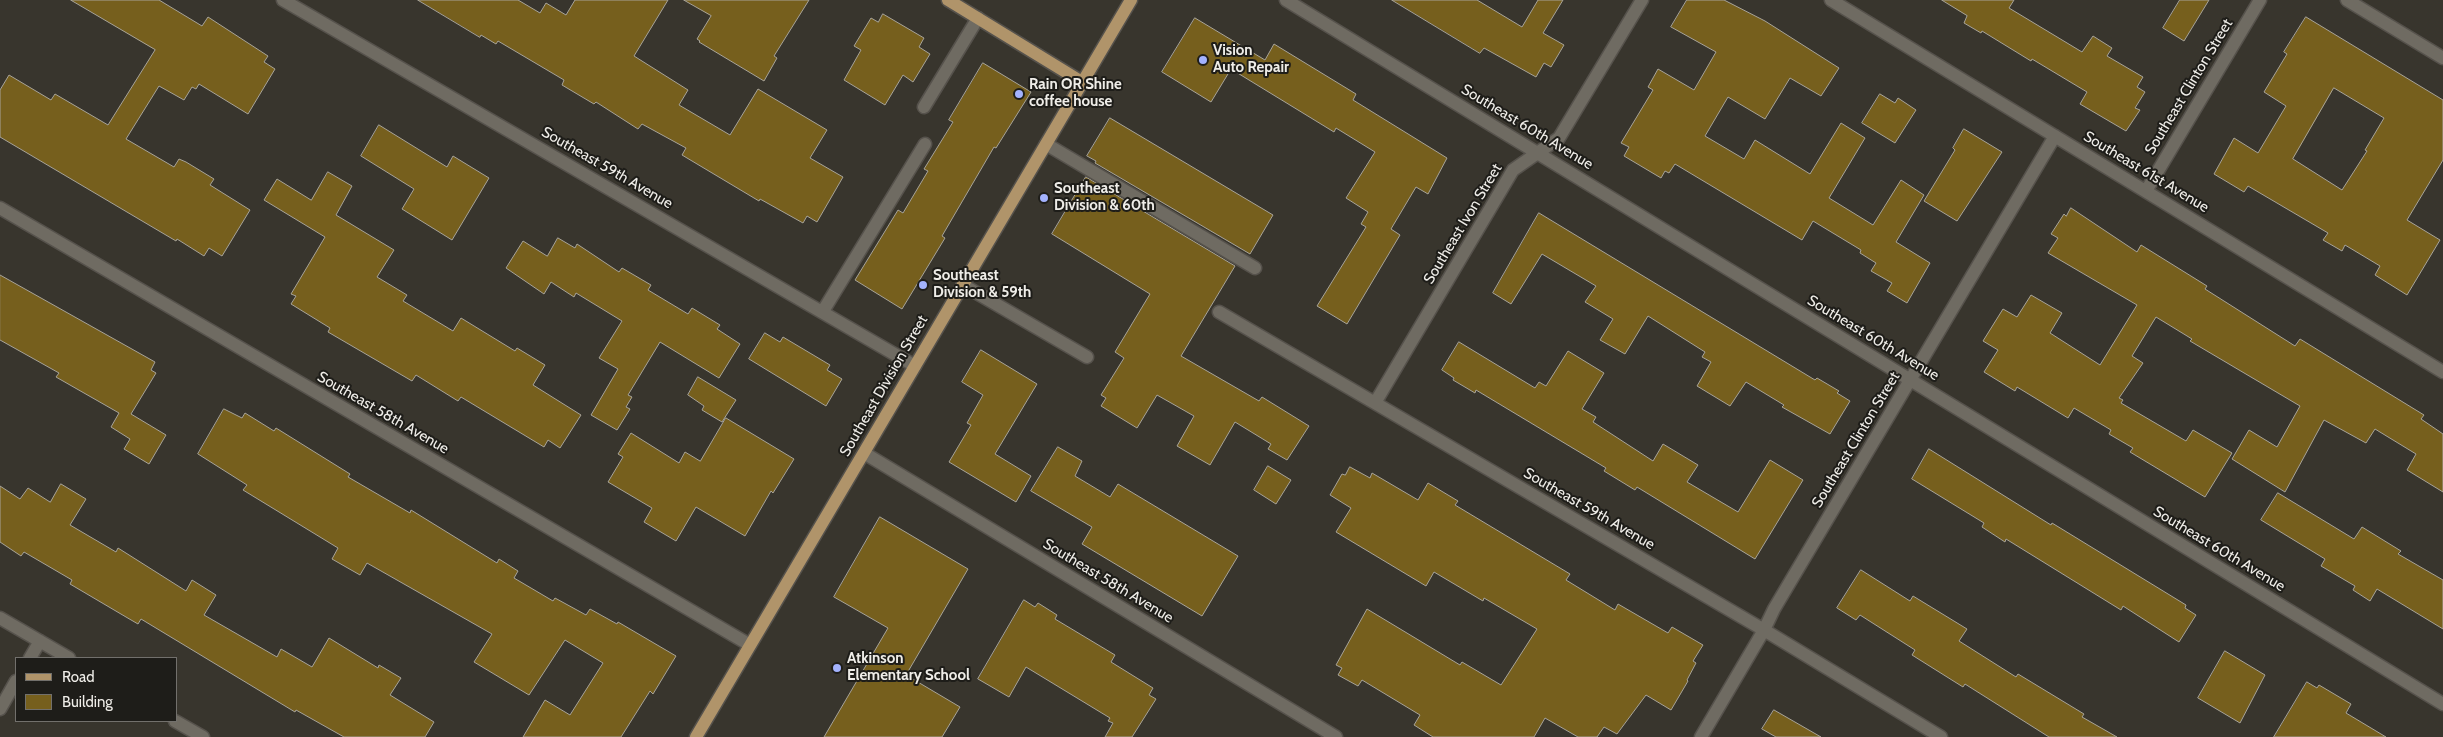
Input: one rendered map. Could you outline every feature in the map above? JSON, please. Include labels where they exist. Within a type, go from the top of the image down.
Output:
[{"type":"main road","points":[[948,0],[1082,82]]},
{"type":"main road","name":"Southeast Division Street","points":[[696,737],[1131,0]]},
{"type":"street","name":"Southeast 59th Avenue","points":[[283,0],[915,366]]},
{"type":"street","name":"Southeast 60th Avenue","points":[[1286,0],[2443,704]]},
{"type":"street","name":"Southeast Ivon Street","points":[[1376,403],[1513,170],[1559,138],[1642,0]]},
{"type":"street","name":"Southeast 61st Avenue","points":[[1831,0],[2443,372]]},
{"type":"street","name":"Southeast Clinton Street","points":[[2146,191],[2260,0]]},
{"type":"street","points":[[2347,0],[2443,58]]},
{"type":"street","points":[[924,107],[978,18]]},
{"type":"street","name":"Southeast Clinton Street","points":[[1701,737],[1764,630],[1774,609],[2055,136]]},
{"type":"street","points":[[823,311],[925,144]]},
{"type":"street","points":[[1046,144],[1255,268]]},
{"type":"street","name":"Southeast 58th Avenue","points":[[0,208],[750,646]]},
{"type":"street","points":[[963,285],[1087,356]]},
{"type":"street","name":"Southeast 59th Avenue","points":[[1220,312],[1764,630],[1940,737]]},
{"type":"street","name":"Southeast 58th Avenue","points":[[864,453],[1336,737]]},
{"type":"street","points":[[0,618],[68,657]]},
{"type":"street","points":[[31,657],[40,641]]},
{"type":"street","points":[[0,709],[15,683]]},
{"type":"street","points":[[177,722],[203,737]]},
{"type":"building","points":[[71,0],[159,0],[202,26],[208,17],[268,56],[264,62],[275,69],[248,114],[199,84],[196,89],[192,87],[184,100],[159,86],[126,139],[174,167],[179,159],[186,162],[214,179],[210,185],[250,210],[222,256],[209,248],[204,256],[177,239],[176,241],[0,137],[0,90],[9,75],[51,100],[55,94],[108,125],[155,50]]},
{"type":"building","points":[[418,0],[518,0],[540,13],[546,3],[566,15],[575,0],[668,0],[634,56],[688,90],[679,105],[730,135],[758,89],[827,130],[810,158],[843,177],[817,222],[807,216],[803,223],[760,199],[759,201],[682,155],[686,148],[642,124],[638,129],[596,102],[594,104],[562,85],[564,80],[498,41],[496,44],[481,35],[480,37]]},
{"type":"building","points":[[684,0],[809,0],[774,56],[777,58],[764,81],[699,42],[697,39],[711,16]]},
{"type":"building","points":[[1392,0],[1477,0],[1522,27],[1538,0],[1563,0],[1543,33],[1564,45],[1551,67],[1544,63],[1536,77],[1484,48],[1480,53]]},
{"type":"building","points":[[1687,0],[1724,0],[1765,21],[1839,68],[1821,96],[1790,78],[1765,119],[1728,97],[1705,136],[1744,159],[1755,140],[1810,174],[1841,123],[1865,138],[1829,198],[1873,225],[1901,180],[1924,195],[1896,242],[1930,263],[1907,303],[1887,291],[1892,283],[1871,271],[1876,263],[1860,253],[1861,250],[1813,221],[1802,240],[1675,164],[1669,173],[1665,171],[1661,178],[1624,156],[1629,147],[1621,143],[1653,90],[1648,87],[1658,69],[1694,90],[1716,52],[1671,27]]},
{"type":"building","points":[[1942,0],[2014,0],[2009,8],[2082,52],[2093,36],[2112,48],[2107,56],[2143,77],[2137,87],[2145,92],[2135,108],[2140,110],[2126,131],[2080,104],[2087,92],[2032,59],[2031,61],[1982,31],[1981,33],[1964,23],[1967,16]]},
{"type":"building","points":[[2180,0],[2209,0],[2184,41],[2163,28]]},
{"type":"building","points":[[883,14],[924,38],[919,47],[930,54],[913,82],[903,75],[885,105],[844,80],[861,50],[854,46],[871,18],[878,22]]},
{"type":"building","points":[[2306,17],[2443,100],[2443,160],[2407,220],[2440,240],[2407,295],[2375,275],[2380,266],[2345,245],[2342,251],[2323,240],[2328,233],[2248,186],[2244,192],[2214,174],[2234,138],[2258,153],[2286,106],[2264,92],[2287,54],[2284,52]],"holes":[[[2334,88],[2384,118],[2365,150],[2367,151],[2342,190],[2293,159]]]},
{"type":"building","points":[[1195,18],[1265,60],[1274,44],[1356,94],[1353,100],[1447,158],[1428,194],[1416,187],[1391,229],[1400,235],[1347,324],[1317,306],[1366,227],[1361,224],[1368,212],[1346,198],[1375,152],[1336,128],[1334,132],[1231,69],[1211,102],[1162,72]]},
{"type":"building","points":[[983,63],[1031,92],[996,148],[994,147],[942,236],[945,238],[902,309],[855,280],[898,210],[903,213],[928,171],[924,169],[953,122],[949,120]]},
{"type":"building","points":[[1880,94],[1895,103],[1898,98],[1916,110],[1895,143],[1862,123]]},
{"type":"building","points":[[1110,118],[1273,215],[1250,254],[1095,163],[1096,161],[1087,156]]},
{"type":"building","points":[[379,125],[447,167],[453,156],[489,178],[452,240],[402,209],[414,189],[361,156]]},
{"type":"building","points":[[1964,129],[2002,152],[1957,221],[1924,201],[1955,150],[1953,148]]},
{"type":"building","points":[[328,172],[352,186],[336,215],[394,250],[377,277],[407,295],[403,301],[453,331],[461,318],[515,351],[517,348],[545,365],[533,385],[581,415],[560,448],[548,440],[544,447],[461,397],[458,401],[416,375],[412,381],[328,332],[330,328],[291,304],[296,296],[291,294],[325,237],[264,200],[277,179],[311,200]]},
{"type":"building","points":[[1086,177],[1235,266],[1181,356],[1259,401],[1262,397],[1309,426],[1287,460],[1268,449],[1271,444],[1235,422],[1210,465],[1177,446],[1194,416],[1157,395],[1137,428],[1101,406],[1106,398],[1101,395],[1124,358],[1115,352],[1150,294],[1052,234]]},
{"type":"building","points":[[2071,208],[2137,252],[2141,245],[2207,286],[2205,289],[2295,346],[2300,339],[2424,415],[2421,419],[2443,434],[2443,492],[2407,470],[2416,454],[2375,429],[2366,443],[2324,420],[2285,492],[2232,459],[2249,430],[2277,447],[2300,406],[2190,341],[2192,339],[2156,317],[2132,356],[2143,363],[2119,398],[2123,400],[2121,403],[2186,441],[2193,430],[2232,453],[2205,497],[2130,452],[2133,448],[2109,434],[2111,430],[2074,408],[2068,418],[2017,387],[2015,391],[1984,372],[1998,350],[1983,341],[2003,309],[2017,317],[2031,295],[2062,313],[2050,333],[2100,365],[2137,305],[2048,253],[2058,238],[2051,234],[2064,214],[2066,216]]},
{"type":"building","points":[[1539,213],[1815,380],[1817,378],[1839,391],[1837,393],[1850,401],[1830,434],[1782,407],[1784,405],[1746,382],[1730,406],[1697,386],[1711,362],[1702,357],[1705,352],[1648,316],[1625,354],[1600,340],[1613,319],[1585,302],[1596,286],[1542,254],[1511,304],[1493,293]]},
{"type":"building","points":[[558,238],[575,248],[577,244],[619,272],[622,268],[651,285],[648,290],[688,314],[692,308],[720,325],[717,329],[740,344],[719,378],[660,342],[628,395],[632,397],[626,407],[630,409],[617,430],[591,415],[618,369],[599,358],[622,321],[576,293],[574,297],[551,282],[544,294],[506,268],[523,241],[547,256]]},
{"type":"building","points":[[0,275],[155,362],[151,370],[156,373],[131,414],[166,435],[149,464],[124,449],[130,439],[111,427],[119,413],[56,377],[59,373],[0,340]]},
{"type":"building","points":[[765,333],[780,342],[783,337],[830,365],[827,370],[842,379],[826,406],[749,359]]},
{"type":"building","points":[[1459,342],[1535,388],[1539,382],[1546,386],[1568,351],[1604,373],[1582,409],[1596,417],[1593,422],[1653,461],[1663,444],[1698,465],[1687,482],[1738,512],[1770,460],[1803,480],[1755,559],[1637,487],[1635,490],[1604,471],[1606,468],[1476,390],[1475,393],[1453,380],[1454,378],[1442,370]]},
{"type":"building","points":[[981,350],[1037,384],[995,454],[1031,476],[1016,502],[949,462],[971,425],[967,423],[983,395],[962,382]]},
{"type":"building","points":[[698,377],[736,400],[722,422],[702,410],[704,406],[688,395]]},
{"type":"building","points":[[224,409],[242,418],[245,413],[274,431],[276,428],[350,474],[348,477],[410,513],[411,510],[497,563],[499,559],[518,571],[514,578],[553,601],[555,598],[586,615],[590,609],[617,624],[618,622],[676,656],[653,694],[650,691],[621,737],[523,737],[545,700],[570,715],[603,663],[565,640],[529,695],[474,662],[492,634],[367,563],[360,575],[332,559],[338,548],[243,490],[247,485],[198,454]]},
{"type":"building","points":[[726,418],[794,459],[773,493],[771,491],[745,536],[696,507],[676,541],[644,522],[652,508],[608,482],[623,457],[618,454],[631,433],[679,463],[685,452],[700,461]]},
{"type":"building","points":[[1058,447],[1082,461],[1075,476],[1110,497],[1118,484],[1238,556],[1202,616],[1082,544],[1092,527],[1031,491]]},
{"type":"building","points":[[1929,449],[2051,525],[2052,523],[2186,605],[2185,608],[2196,615],[2179,642],[2123,606],[2121,610],[2006,539],[2005,542],[1982,527],[1984,523],[1912,479]]},
{"type":"building","points":[[1268,466],[1291,480],[1276,504],[1254,490]]},
{"type":"building","points":[[1350,467],[1370,478],[1372,473],[1418,500],[1428,483],[1458,501],[1455,505],[1570,574],[1566,580],[1615,610],[1618,604],[1668,633],[1672,627],[1703,645],[1693,661],[1696,663],[1688,681],[1671,710],[1646,695],[1617,734],[1604,727],[1597,737],[1578,737],[1545,718],[1534,737],[1433,737],[1414,725],[1420,715],[1362,680],[1358,686],[1338,675],[1342,668],[1336,665],[1367,609],[1460,665],[1462,662],[1501,685],[1537,629],[1484,598],[1483,601],[1434,572],[1426,586],[1336,532],[1351,508],[1330,495],[1342,474],[1345,475]]},
{"type":"building","points":[[61,484],[86,499],[70,525],[116,552],[118,548],[186,591],[192,580],[216,595],[204,615],[277,657],[281,649],[312,667],[329,638],[378,668],[379,665],[401,678],[390,695],[434,722],[425,737],[344,737],[296,710],[295,712],[141,619],[138,624],[70,584],[72,580],[24,552],[21,556],[0,542],[0,486],[20,499],[28,488],[50,502]]},
{"type":"building","points":[[2278,493],[2354,539],[2362,527],[2401,551],[2398,554],[2443,580],[2443,629],[2377,589],[2370,601],[2353,590],[2355,586],[2321,566],[2325,559],[2261,520]]},
{"type":"building","points":[[880,517],[968,569],[906,675],[960,707],[942,737],[824,737],[888,628],[834,597]]},
{"type":"building","points":[[1861,570],[1910,601],[1913,596],[1967,629],[1959,641],[2016,677],[2018,674],[2084,714],[2082,717],[2117,737],[2049,737],[1965,684],[1963,687],[1912,655],[1915,650],[1860,615],[1856,620],[1837,608]]},
{"type":"building","points":[[1024,600],[1035,607],[1038,603],[1057,615],[1055,619],[1115,655],[1111,662],[1153,688],[1149,695],[1156,699],[1132,737],[1105,737],[1113,723],[1108,721],[1110,718],[1026,667],[1009,697],[978,679]]},
{"type":"building","points":[[2225,651],[2265,675],[2240,723],[2198,698]]},
{"type":"building","points":[[2307,682],[2317,688],[2319,685],[2351,704],[2346,713],[2386,737],[2274,737]]},
{"type":"building","points":[[1774,710],[1821,737],[1776,737],[1762,729]]},
{"type":"place","name":"Vision Auto Repair","points":[[1203,60]]},
{"type":"place","name":"Rain OR Shine coffee house","points":[[1019,94]]},
{"type":"place","name":"Southeast Division & 60th","points":[[1044,198]]},
{"type":"place","name":"Southeast Division & 59th","points":[[923,285]]},
{"type":"place","name":"Atkinson Elementary School","points":[[837,668]]}]
